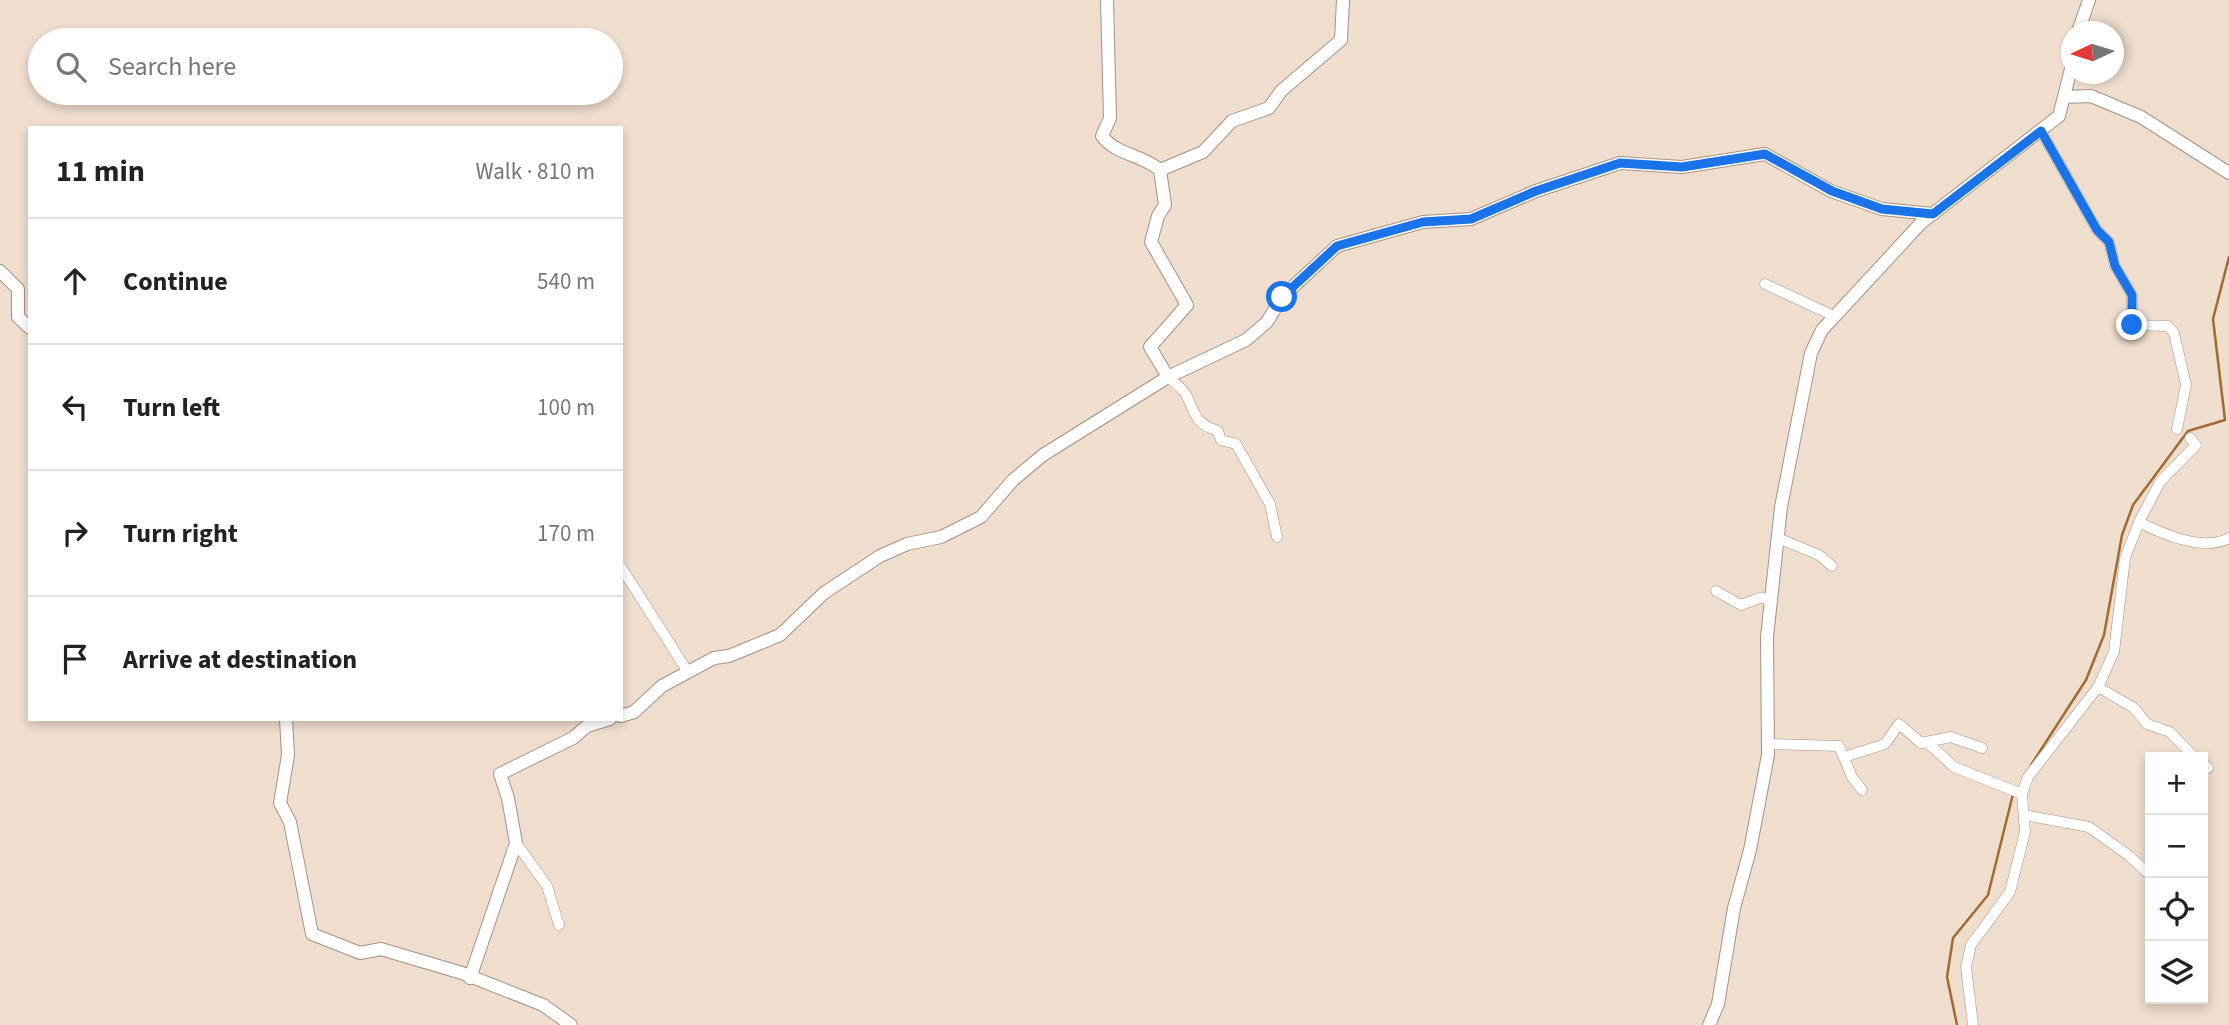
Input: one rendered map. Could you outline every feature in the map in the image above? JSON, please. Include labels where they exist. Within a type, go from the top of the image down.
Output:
[{"type":"street","points":[[1107,0],[1110,118],[1102,136],[1111,148],[1146,158],[1160,170],[1165,205],[1158,216],[1152,242],[1187,305],[1150,347],[1168,377],[1184,392],[1193,415],[1203,426],[1218,431],[1221,440],[1236,444],[1270,504],[1278,537]]},
{"type":"street","points":[[1160,170],[1203,152],[1232,121],[1269,108],[1281,92],[1341,40],[1343,0]]},
{"type":"street","points":[[2082,21],[2090,0]]},
{"type":"street","points":[[1709,1025],[1717,1004],[1734,908],[1750,850],[1768,744],[1768,638],[1778,538],[1811,353],[1822,330],[1867,278],[1933,214],[2059,116],[2067,84]]},
{"type":"street","points":[[2065,97],[2091,96],[2141,117],[2229,173]]},
{"type":"street","points":[[2041,131],[2097,230],[2109,242],[2115,266],[2132,295],[2132,325],[2168,326],[2174,333],[2186,385],[2185,405],[2177,429]]},
{"type":"street","points":[[623,715],[634,712],[662,686],[714,658],[729,656],[780,635],[824,593],[880,556],[907,544],[941,537],[981,517],[1013,480],[1043,456],[1168,377],[1246,340],[1267,322],[1282,297],[1337,246],[1423,222],[1471,219],[1536,191],[1620,163],[1682,167],[1765,154],[1832,191],[1882,209],[1933,214]]},
{"type":"street","points":[[0,271],[18,289],[18,317],[28,326]]},
{"type":"street","points":[[1765,284],[1835,316]]},
{"type":"street","points":[[1973,1025],[1966,967],[1971,946],[2010,892],[2025,832],[2019,794],[2028,777],[2098,687],[2114,652],[2125,558],[2139,522],[2160,482],[2196,445],[2190,438]]},
{"type":"street","points":[[2139,522],[2161,533],[2193,541],[2224,541],[2229,538]]},
{"type":"street","points":[[1778,538],[1819,555],[1832,566]]},
{"type":"street","points":[[623,570],[688,672]]},
{"type":"street","points":[[1716,591],[1741,605],[1760,598],[1772,599]]},
{"type":"street","points":[[2098,687],[2134,708],[2147,724],[2170,732],[2189,752]]},
{"type":"street","points":[[286,721],[288,755],[280,803],[290,822],[312,934],[360,953],[381,949],[462,973],[543,1005],[572,1025]]},
{"type":"street","points":[[559,925],[547,886],[516,843],[508,798],[500,774],[573,738],[587,726],[603,721]]},
{"type":"street","points":[[1844,757],[1885,744],[1899,724],[1922,743],[1929,744],[1951,737],[1982,747]]},
{"type":"street","points":[[1768,744],[1839,746],[1862,790]]},
{"type":"street","points":[[1929,744],[1954,767],[2019,794]]},
{"type":"street","points":[[2024,815],[2089,828],[2145,870]]},
{"type":"street","points":[[470,978],[516,843]]},
{"type":"waterway","points":[[2031,765],[2086,680],[2104,635],[2122,535],[2133,505],[2188,431],[2225,420],[2213,319],[2229,257]]},
{"type":"waterway","points":[[1957,1025],[1947,977],[1953,938],[1988,895],[2013,794]]},
{"type":"route","points":[[1282,297],[1337,246],[1423,222],[1471,219],[1536,191],[1620,163],[1682,167],[1765,154],[1832,191],[1882,209],[1933,214],[2041,131],[2097,230],[2109,242],[2114,253],[2115,266],[2132,295],[2132,325]]}]
